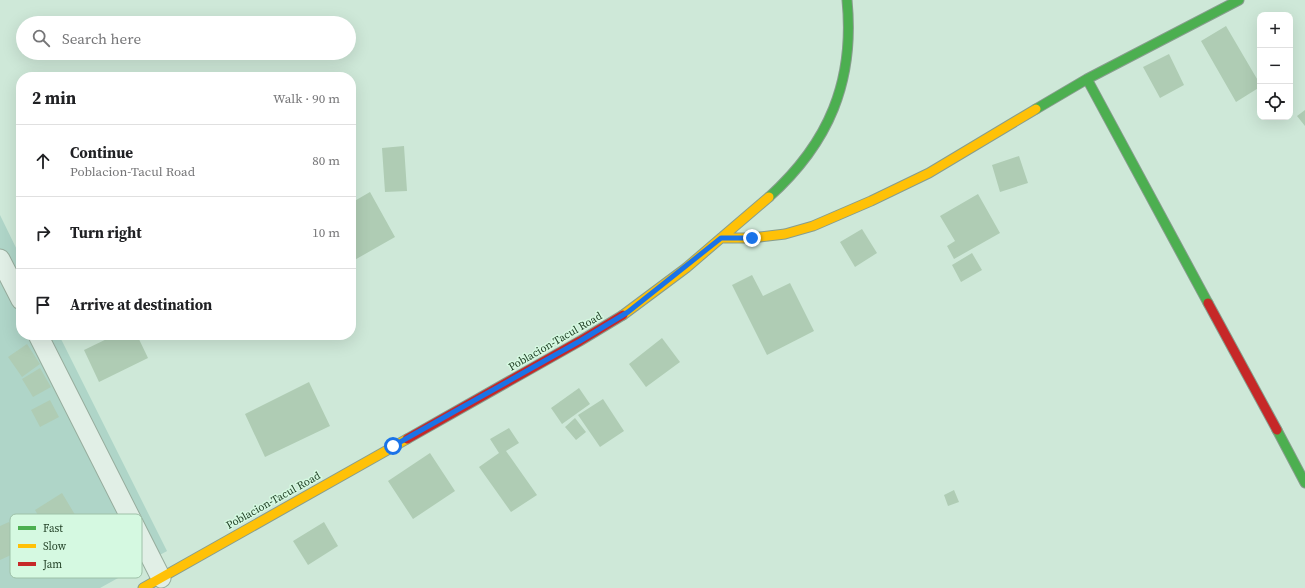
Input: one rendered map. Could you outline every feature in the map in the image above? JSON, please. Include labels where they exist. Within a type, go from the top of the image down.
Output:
[{"type":"street","name":"Poblacion-Tacul Road","points":[[143,588],[592,334],[628,312],[721,238],[772,194],[796,170],[817,142],[836,103],[847,62],[849,17],[847,0]]},
{"type":"street","points":[[721,238],[752,238],[785,234],[813,226],[870,201],[929,173],[1087,79],[1239,0]]},
{"type":"street","points":[[1087,79],[1305,483]]},
{"type":"lane","points":[[0,258],[16,290]]},
{"type":"lane","points":[[41,340],[129,514]]},
{"type":"lane","points":[[142,540],[161,578]]},
{"type":"shaded area","points":[[0,215],[16,248],[16,340],[62,340],[167,551],[142,565],[142,514],[10,514],[10,578],[118,578],[100,588],[0,588]]},
{"type":"building","points":[[1226,26],[1257,79],[1257,89],[1236,102],[1201,41]]},
{"type":"building","points":[[1169,54],[1184,85],[1160,98],[1143,67]]},
{"type":"building","points":[[1305,110],[1305,126],[1297,116]]},
{"type":"building","points":[[404,146],[407,191],[385,192],[382,148]]},
{"type":"building","points":[[1019,156],[1028,183],[1000,192],[992,165]]},
{"type":"building","points":[[370,192],[395,237],[356,259],[356,200]]},
{"type":"building","points":[[978,194],[1000,233],[954,259],[947,246],[955,241],[940,216]]},
{"type":"building","points":[[862,229],[877,253],[855,267],[840,242]]},
{"type":"building","points":[[972,253],[982,270],[961,282],[952,265]]},
{"type":"building","points":[[752,275],[763,296],[790,283],[814,331],[767,355],[732,285]]},
{"type":"building","points":[[662,338],[680,362],[646,387],[629,364]]},
{"type":"building","points":[[105,340],[139,340],[148,358],[99,382],[84,350]]},
{"type":"building","points":[[27,344],[40,364],[22,377],[8,357]]},
{"type":"building","points":[[40,368],[51,387],[33,397],[22,379]]},
{"type":"building","points":[[309,382],[330,426],[265,457],[245,414]]},
{"type":"building","points":[[579,388],[590,404],[562,424],[551,408]]},
{"type":"building","points":[[603,399],[624,431],[600,447],[578,415]]},
{"type":"building","points":[[50,400],[59,417],[40,427],[31,410]]},
{"type":"building","points":[[575,418],[586,432],[576,440],[565,427]]},
{"type":"building","points":[[509,428],[519,443],[506,451],[537,495],[511,512],[479,467],[499,453],[490,439]]},
{"type":"building","points":[[430,453],[455,491],[413,519],[388,481]]},
{"type":"building","points":[[954,490],[959,502],[948,506],[944,495]]},
{"type":"building","points":[[62,493],[75,514],[37,514],[35,510]]},
{"type":"building","points":[[9,522],[10,524],[10,555],[0,560],[0,526]]},
{"type":"building","points":[[324,522],[338,546],[308,565],[293,541]]},
{"type":"traffic: fast","points":[[769,197],[808,155],[834,109],[842,84],[847,57],[847,0]]},
{"type":"traffic: fast","points":[[1036,109],[1087,79],[1239,0]]},
{"type":"traffic: fast","points":[[1087,79],[1208,303]]},
{"type":"traffic: fast","points":[[1277,430],[1305,483]]},
{"type":"traffic: slow","points":[[721,238],[752,238],[785,234],[813,226],[871,201],[929,173],[1036,109]]},
{"type":"traffic: slow","points":[[623,315],[686,268],[769,197]]},
{"type":"traffic: slow","points":[[143,588],[407,439]]},
{"type":"traffic: jam","points":[[1208,303],[1277,430]]},
{"type":"traffic: jam","points":[[407,439],[623,315]]},
{"type":"route","points":[[393,446],[580,341],[628,312],[721,238],[752,238]]}]
